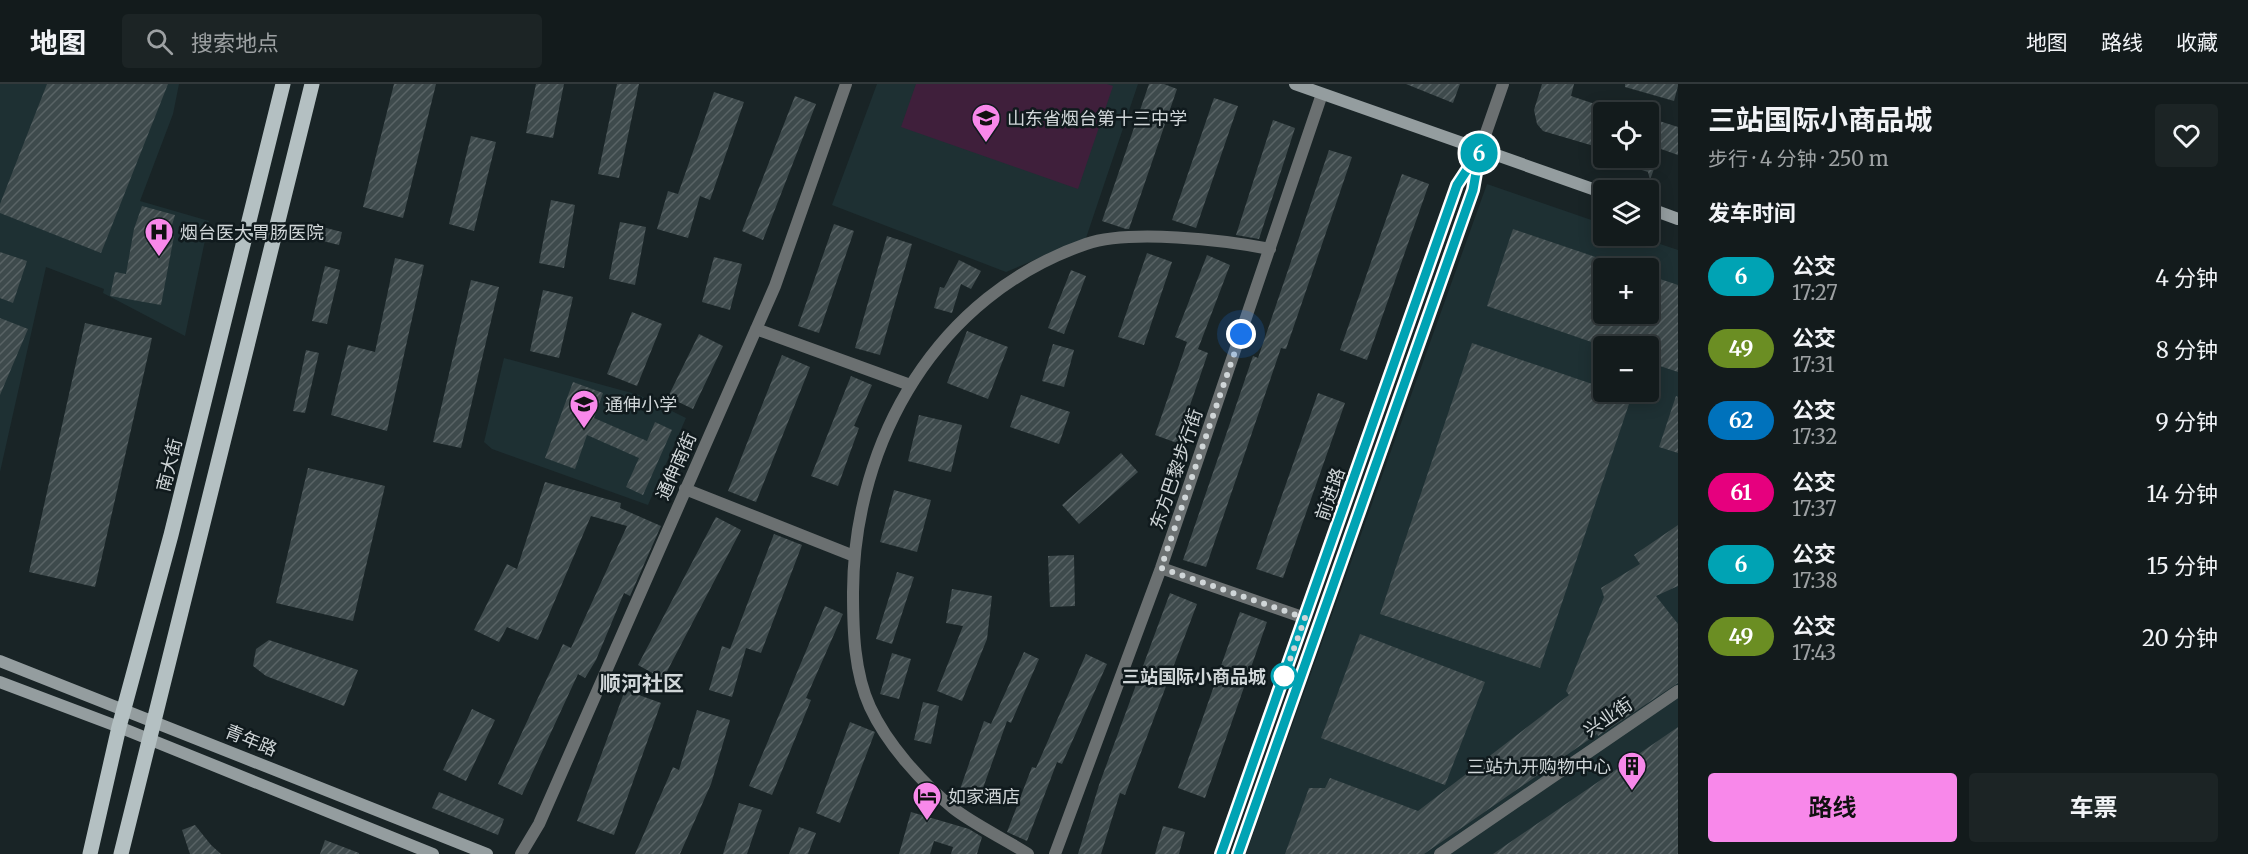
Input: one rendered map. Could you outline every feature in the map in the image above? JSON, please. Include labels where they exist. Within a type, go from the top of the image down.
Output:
[{"type":"main road","name":"南大街","points":[[90,854],[119,727],[171,536],[284,84]]},
{"type":"main road","points":[[121,854],[147,739],[312,84]]},
{"type":"main road","points":[[1295,84],[1593,189]]},
{"type":"main road","points":[[1659,212],[1678,219]]},
{"type":"main road","name":"青年路","points":[[0,661],[153,719],[487,854]]},
{"type":"main road","name":"青年路","points":[[0,682],[119,727],[433,854]]},
{"type":"street","name":"通伸南街","points":[[520,854],[539,824],[775,286],[846,84]]},
{"type":"street","name":"前进路","points":[[1238,854],[1473,190],[1480,150],[1503,84]]},
{"type":"street","name":"东方巴黎步行街","points":[[1055,854],[1161,568],[1322,94]]},
{"type":"street","name":"前进路","points":[[1221,854],[1457,185],[1480,150]]},
{"type":"street","points":[[1028,854],[954,809],[920,776],[887,735],[871,707],[860,677],[853,623],[854,556],[858,521],[875,462],[910,385],[951,330],[994,291],[1037,263],[1089,243],[1142,237],[1248,245],[1270,249]]},
{"type":"street","points":[[756,329],[910,385]]},
{"type":"street","points":[[685,489],[854,556]]},
{"type":"street","points":[[1161,568],[1305,618]]},
{"type":"street","name":"兴业街","points":[[1440,854],[1678,691]]},
{"type":"shaded area","points":[[0,84],[179,84],[173,114],[140,201],[209,221],[185,336],[103,293],[104,289],[46,267],[0,472]]},
{"type":"shaded area","name":"山东省烟台第十三中学","points":[[877,84],[1138,84],[1086,238],[1006,272],[832,205]]},
{"type":"shaded area","points":[[916,84],[1107,84],[1113,86],[1078,189],[901,127]]},
{"type":"shaded area","points":[[1487,184],[1593,221],[1593,246],[1659,246],[1659,244],[1678,250],[1678,854],[1246,854]]},
{"type":"shaded area","name":"通伸小学","points":[[504,358],[639,395],[686,418],[648,505],[492,449],[484,442]]},
{"type":"building","points":[[47,84],[168,84],[101,253],[0,213],[0,204]]},
{"type":"building","points":[[394,84],[436,84],[403,218],[363,207]]},
{"type":"building","points":[[536,84],[564,84],[553,138],[526,133]]},
{"type":"building","points":[[617,84],[639,84],[619,178],[598,174]]},
{"type":"building","points":[[1149,84],[1164,84],[1177,89],[1129,229],[1126,229],[1102,221]]},
{"type":"building","points":[[1406,84],[1460,84],[1453,103]]},
{"type":"building","points":[[1542,84],[1574,84],[1571,96],[1593,103],[1593,146],[1543,131],[1537,124],[1534,110]]},
{"type":"building","points":[[1625,84],[1678,84],[1678,86],[1674,101],[1625,87]]},
{"type":"building","points":[[714,92],[744,102],[710,200],[700,196],[688,238],[657,229],[668,191],[678,194]]},
{"type":"building","points":[[795,96],[816,104],[763,240],[742,231]]},
{"type":"building","points":[[1214,98],[1238,106],[1196,228],[1172,220]]},
{"type":"building","points":[[1273,120],[1295,128],[1259,239],[1236,235]]},
{"type":"building","points":[[1659,121],[1678,127],[1678,155],[1661,149],[1659,155]]},
{"type":"building","points":[[471,136],[496,142],[474,231],[449,224]]},
{"type":"building","points":[[1329,150],[1352,157],[1286,349],[1281,348],[1206,567],[1183,560],[1253,356],[1258,358]]},
{"type":"building","points":[[1654,168],[1650,180],[1648,172],[1639,169]]},
{"type":"building","points":[[1402,174],[1429,184],[1367,360],[1340,350]]},
{"type":"building","points":[[551,200],[575,205],[564,268],[539,263]]},
{"type":"building","points":[[142,206],[175,215],[169,235],[174,236],[161,305],[110,296],[115,272],[126,274],[134,229]]},
{"type":"building","points":[[620,222],[646,227],[635,285],[609,279]]},
{"type":"building","points":[[834,224],[854,231],[819,333],[798,326]]},
{"type":"building","points":[[318,226],[342,232],[339,245],[315,239]]},
{"type":"building","points":[[1513,229],[1598,258],[1593,258],[1593,324],[1659,324],[1659,279],[1678,285],[1678,372],[1659,366],[1659,336],[1593,336],[1593,343],[1487,306]]},
{"type":"building","points":[[887,236],[912,244],[880,355],[855,348]]},
{"type":"building","points":[[0,252],[27,261],[13,303],[0,298]]},
{"type":"building","points":[[1147,253],[1172,262],[1144,345],[1118,337]]},
{"type":"building","points":[[1207,255],[1230,265],[1198,349],[1208,353],[1177,443],[1155,435],[1187,342],[1175,337]]},
{"type":"building","points":[[714,257],[742,264],[730,310],[702,302]]},
{"type":"building","points":[[395,258],[424,265],[387,431],[331,415],[348,345],[375,352]]},
{"type":"building","points":[[959,260],[981,271],[971,289],[961,284],[952,313],[934,308],[940,287],[944,288]]},
{"type":"building","points":[[325,266],[340,270],[327,324],[312,321]]},
{"type":"building","points":[[1071,270],[1086,276],[1064,334],[1048,328]]},
{"type":"building","points":[[471,280],[499,287],[461,448],[433,442]]},
{"type":"building","points":[[543,290],[573,297],[559,358],[530,351]]},
{"type":"building","points":[[632,312],[662,324],[637,386],[607,374]]},
{"type":"building","points":[[0,318],[28,329],[0,395]]},
{"type":"building","points":[[85,323],[152,338],[95,587],[29,572]]},
{"type":"building","points":[[967,331],[1008,347],[988,399],[947,383]]},
{"type":"building","points":[[699,334],[723,346],[693,409],[668,397]]},
{"type":"building","points":[[1472,343],[1593,384],[1593,402],[1630,402],[1540,668],[1380,614]]},
{"type":"building","points":[[1053,344],[1074,350],[1064,387],[1042,381]]},
{"type":"building","points":[[306,350],[319,353],[305,413],[293,411]]},
{"type":"building","points":[[782,355],[810,367],[756,502],[728,491]]},
{"type":"building","points":[[851,376],[872,385],[854,426],[859,428],[838,486],[811,476]]},
{"type":"building","points":[[573,382],[603,393],[594,418],[647,441],[655,422],[672,430],[643,495],[626,487],[639,458],[587,435],[575,469],[545,458]]},
{"type":"building","points":[[1318,393],[1345,403],[1283,578],[1256,569]]},
{"type":"building","points":[[1021,395],[1070,412],[1059,444],[1010,427]]},
{"type":"building","points":[[1676,396],[1678,397],[1678,453],[1659,447]]},
{"type":"building","points":[[919,415],[962,425],[951,472],[908,461]]},
{"type":"building","points":[[1121,453],[1138,472],[1079,524],[1062,505]]},
{"type":"building","points":[[308,468],[385,486],[353,621],[276,603]]},
{"type":"building","points":[[545,482],[621,503],[620,508],[661,526],[630,596],[624,593],[596,660],[585,678],[578,674],[522,795],[498,784],[563,644],[571,648],[627,526],[591,516],[538,640],[507,627],[499,642],[474,630],[507,564],[517,569]]},
{"type":"building","points":[[894,490],[931,500],[917,552],[880,542]]},
{"type":"building","points":[[716,517],[741,530],[663,679],[638,665]]},
{"type":"building","points":[[1678,525],[1678,586],[1656,596],[1678,624],[1678,683],[1598,736],[1597,734],[1424,854],[1285,854],[1309,788],[1325,788],[1330,778],[1418,811],[1569,695],[1566,691],[1604,597],[1601,588],[1640,564],[1634,555]]},
{"type":"building","points":[[774,534],[802,545],[761,653],[746,648],[732,697],[709,690],[722,646],[730,649]]},
{"type":"building","points":[[1074,555],[1075,606],[1050,607],[1048,556]]},
{"type":"building","points":[[897,572],[914,577],[892,644],[876,639]]},
{"type":"building","points":[[952,589],[992,596],[987,639],[962,701],[937,691],[963,626],[946,623]]},
{"type":"building","points":[[1170,593],[1197,604],[1125,795],[1120,793],[1101,854],[1078,854],[1099,785]]},
{"type":"building","points":[[825,606],[843,614],[806,698],[811,700],[772,795],[749,786]]},
{"type":"building","points":[[1240,612],[1267,622],[1205,798],[1178,788]]},
{"type":"building","points":[[1360,634],[1485,682],[1445,785],[1321,738]]},
{"type":"building","points":[[269,640],[358,670],[344,706],[266,676],[253,666],[256,649]]},
{"type":"building","points":[[1024,652],[1039,659],[1011,723],[1007,721],[978,802],[958,795],[984,721],[991,724]]},
{"type":"building","points":[[892,653],[911,659],[899,699],[880,694]]},
{"type":"building","points":[[1086,654],[1107,664],[1062,764],[1057,762],[1027,841],[1007,832],[1032,767],[1036,768]]},
{"type":"building","points":[[625,690],[661,703],[614,835],[577,821]]},
{"type":"building","points":[[923,702],[939,706],[931,744],[914,740]]},
{"type":"building","points":[[472,709],[495,720],[466,781],[443,770]]},
{"type":"building","points":[[697,710],[730,720],[711,784],[680,854],[635,854],[673,767],[679,770]]},
{"type":"building","points":[[850,722],[875,732],[840,823],[816,813]]},
{"type":"building","name":"三站九开购物中心","points":[[1678,727],[1678,854],[1493,854]]},
{"type":"building","points":[[439,792],[504,819],[498,835],[432,808]]},
{"type":"building","points":[[739,803],[762,810],[747,854],[723,854]]},
{"type":"building","name":"如家酒店","points":[[911,812],[969,829],[982,837],[977,854],[951,854],[953,847],[934,841],[930,854],[899,854]]},
{"type":"building","points":[[195,825],[221,854],[190,854],[182,830]]},
{"type":"building","points":[[1163,826],[1185,832],[1179,854],[1155,854]]},
{"type":"building","points":[[799,827],[816,833],[808,854],[789,854]]},
{"type":"building","points":[[325,840],[359,853],[359,854],[320,854]]},
{"type":"bus line","name":"6","points":[[1221,854],[1457,185],[1480,150],[1473,190],[1238,854]]},
{"type":"place","name":"山东省烟台第十三中学","points":[[986,144]]},
{"type":"place","name":"烟台医大胃肠医院","points":[[159,258]]},
{"type":"place","name":"通伸小学","points":[[584,430]]},
{"type":"place","name":"三站国际小商品城","points":[[1284,676]]},
{"type":"place","name":"三站九开购物中心","points":[[1632,792]]},
{"type":"place","name":"如家酒店","points":[[927,822]]},
{"type":"district","name":"顺河社区","points":[[642,683]]},
{"type":"route","points":[[1241,334],[1161,568],[1305,618],[1282,682],[1284,676]]}]
